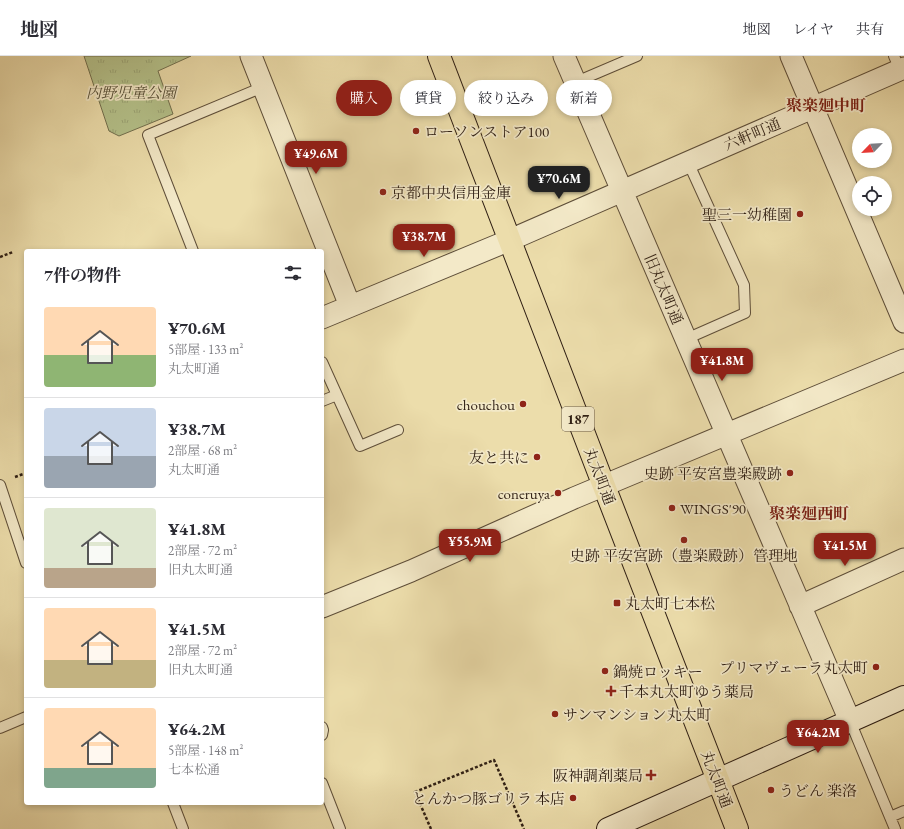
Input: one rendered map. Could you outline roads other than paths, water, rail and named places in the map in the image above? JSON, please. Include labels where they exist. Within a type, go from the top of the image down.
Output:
[{"type":"main road","name":"丸太町通","points":[[439,56],[737,829]]},
{"type":"street","points":[[251,56],[350,306]]},
{"type":"street","name":"旧丸太町通","points":[[564,56],[575,80]]},
{"type":"street","points":[[791,56],[904,322]]},
{"type":"street","name":"六軒町通","points":[[324,317],[510,240],[812,108],[900,65]]},
{"type":"street","name":"旧丸太町通","points":[[590,116],[850,721]]},
{"type":"street","points":[[324,606],[411,571],[604,486],[904,360]]},
{"type":"street","points":[[800,606],[904,559]]},
{"type":"street","points":[[608,829],[904,697]]},
{"type":"lane","points":[[581,80],[637,56]]},
{"type":"lane","points":[[192,249],[148,135],[263,87]]},
{"type":"lane","points":[[686,339],[746,313],[744,285],[688,162]]},
{"type":"lane","points":[[324,366],[360,446],[398,430]]},
{"type":"lane","points":[[324,400],[337,395]]},
{"type":"lane","points":[[0,485],[24,557]]},
{"type":"lane","points":[[0,728],[24,718]]},
{"type":"lane","points":[[850,721],[895,829]]},
{"type":"lane","points":[[324,788],[340,829]]},
{"type":"lane","points":[[174,805],[183,829]]},
{"type":"lane","points":[[890,817],[904,811]]},
{"type":"place","name":"ローソンストア100","points":[[416,131]]},
{"type":"place","name":"京都中央信用金庫","points":[[383,192]]},
{"type":"place","name":"聖三一幼稚園","points":[[800,214]]},
{"type":"place","name":"chouchou","points":[[523,404]]},
{"type":"place","name":"友と共に","points":[[537,457]]},
{"type":"place","name":"史跡 平安宮豊楽殿跡","points":[[790,473]]},
{"type":"place","name":"coneruya","points":[[558,493]]},
{"type":"place","name":"WINGS'90","points":[[672,508]]},
{"type":"place","name":"史跡 平安宮跡（豊楽殿跡）管理地","points":[[684,540]]},
{"type":"place","name":"丸太町七本松","points":[[617,603]]},
{"type":"place","name":"プリマヴェーラ丸太町","points":[[876,667]]},
{"type":"place","name":"鍋焼ロッキー","points":[[605,671]]},
{"type":"place","name":"千本丸太町ゆう薬局","points":[[611,691]]},
{"type":"place","name":"サンマンション丸太町","points":[[555,714]]},
{"type":"place","name":"阪神調剤薬局","points":[[651,775]]},
{"type":"place","name":"うどん 楽洛","points":[[771,790]]},
{"type":"place","name":"とんかつ豚ゴリラ 本店","points":[[573,798]]},
{"type":"district","name":"聚楽廻中町","points":[[826,105]]},
{"type":"district","name":"聚楽廻西町","points":[[809,513]]},
{"type":"park label","name":"内野児童公園","points":[[131,92]]}]
